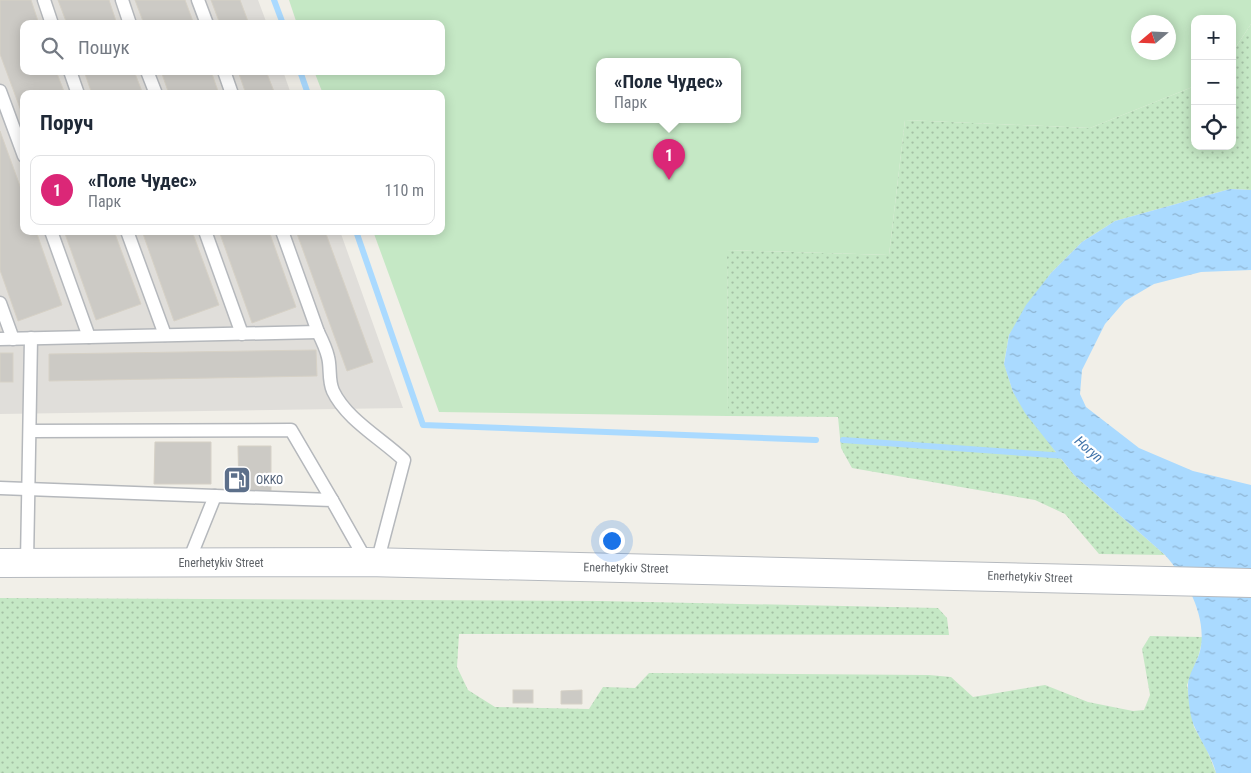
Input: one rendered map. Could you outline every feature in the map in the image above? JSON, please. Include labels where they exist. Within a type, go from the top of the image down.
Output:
[{"type":"main road","name":"Enerhetykiv Street","points":[[13,563],[372,563],[1251,583]]},
{"type":"lane","points":[[44,0],[51,20]]},
{"type":"lane","points":[[122,0],[129,20]]},
{"type":"lane","points":[[198,0],[205,20]]},
{"type":"lane","points":[[71,75],[77,90]]},
{"type":"lane","points":[[149,75],[154,90]]},
{"type":"lane","points":[[225,75],[231,90]]},
{"type":"lane","points":[[0,91],[20,145]]},
{"type":"lane","points":[[52,235],[89,337]]},
{"type":"lane","points":[[128,235],[165,335]]},
{"type":"lane","points":[[206,235],[242,334]]},
{"type":"lane","points":[[283,235],[328,357],[332,390],[351,417],[367,428],[404,460],[372,563]]},
{"type":"lane","points":[[0,303],[6,339],[318,332]]},
{"type":"lane","points":[[13,563],[29,489],[31,338]]},
{"type":"lane","points":[[30,432],[291,430],[372,563]]},
{"type":"lane","points":[[0,488],[332,500]]},
{"type":"lane","points":[[188,563],[215,496]]},
{"type":"shaded area","points":[[0,0],[258,0],[266,20],[20,20],[20,75],[284,75],[290,90],[20,90],[20,235],[341,235],[403,408],[0,414]]},
{"type":"green space","points":[[289,0],[1251,0],[1251,24],[1236,47],[1236,15],[1191,15],[1191,88],[1090,128],[905,120],[889,255],[727,250],[728,416],[439,412],[374,235],[445,235],[445,90],[321,90],[316,75],[445,75],[445,20],[296,20]]},
{"type":"green space","points":[[1251,24],[1251,190],[1230,189],[1115,221],[1082,242],[1051,273],[1009,335],[1004,363],[1013,392],[1074,475],[1165,555],[1099,554],[1065,514],[1035,500],[852,468],[841,448],[838,417],[728,416],[727,250],[889,255],[905,120],[1090,128],[1191,88],[1191,150],[1236,150],[1236,47]]},
{"type":"green space","points":[[0,598],[601,601],[938,608],[947,618],[949,635],[459,634],[457,667],[468,690],[495,707],[589,709],[603,687],[635,688],[649,673],[929,675],[951,677],[973,697],[1045,685],[1088,702],[1133,711],[1144,710],[1150,695],[1142,649],[1150,636],[1203,637],[1199,654],[1187,685],[1194,727],[1207,750],[1216,773],[0,773]]},
{"type":"water","name":"Horyn","points":[[1230,189],[1251,190],[1251,270],[1201,272],[1154,284],[1125,301],[1105,324],[1082,370],[1080,394],[1086,407],[1139,448],[1193,471],[1251,485],[1251,773],[1216,773],[1193,724],[1188,683],[1200,651],[1202,638],[1198,612],[1188,587],[1165,555],[1074,475],[1025,413],[1013,392],[1004,364],[1009,335],[1026,305],[1051,273],[1082,242],[1115,221]]},
{"type":"building","points":[[0,0],[31,0],[38,20],[20,20],[20,75],[58,75],[63,90],[20,90],[20,108],[0,54]]},
{"type":"building","points":[[58,0],[109,0],[116,20],[66,20]]},
{"type":"building","points":[[135,0],[185,0],[192,20],[142,20]]},
{"type":"building","points":[[211,0],[240,0],[248,20],[218,20]]},
{"type":"building","points":[[85,75],[136,75],[141,90],[91,90]]},
{"type":"building","points":[[162,75],[212,75],[218,90],[168,90]]},
{"type":"building","points":[[239,75],[268,75],[273,90],[245,90]]},
{"type":"building","points":[[0,131],[20,186],[20,235],[37,235],[62,305],[18,321],[0,270]]},
{"type":"building","points":[[65,235],[115,235],[141,304],[96,320]]},
{"type":"building","points":[[143,235],[193,235],[219,305],[174,321]]},
{"type":"building","points":[[220,235],[270,235],[296,307],[252,323]]},
{"type":"building","points":[[297,235],[326,235],[373,362],[347,371]]},
{"type":"building","points":[[316,350],[317,376],[49,381],[49,354]]},
{"type":"building","points":[[0,353],[13,353],[13,382],[0,382]]},
{"type":"building","points":[[155,442],[211,442],[211,484],[154,484]]},
{"type":"building","points":[[238,446],[271,446],[271,493],[239,493]]},
{"type":"building","points":[[513,690],[533,690],[533,703],[513,703]]},
{"type":"building","points":[[582,690],[582,704],[561,704],[561,691]]},
{"type":"waterway","points":[[274,0],[282,20]]},
{"type":"waterway","points":[[301,75],[307,90]]},
{"type":"waterway","points":[[357,235],[423,425],[816,440]]},
{"type":"waterway","points":[[843,440],[1066,456]]},
{"type":"place","name":"«Поле Чудес»","points":[[669,180]]},
{"type":"place","name":"OKKO","points":[[237,480]]}]
